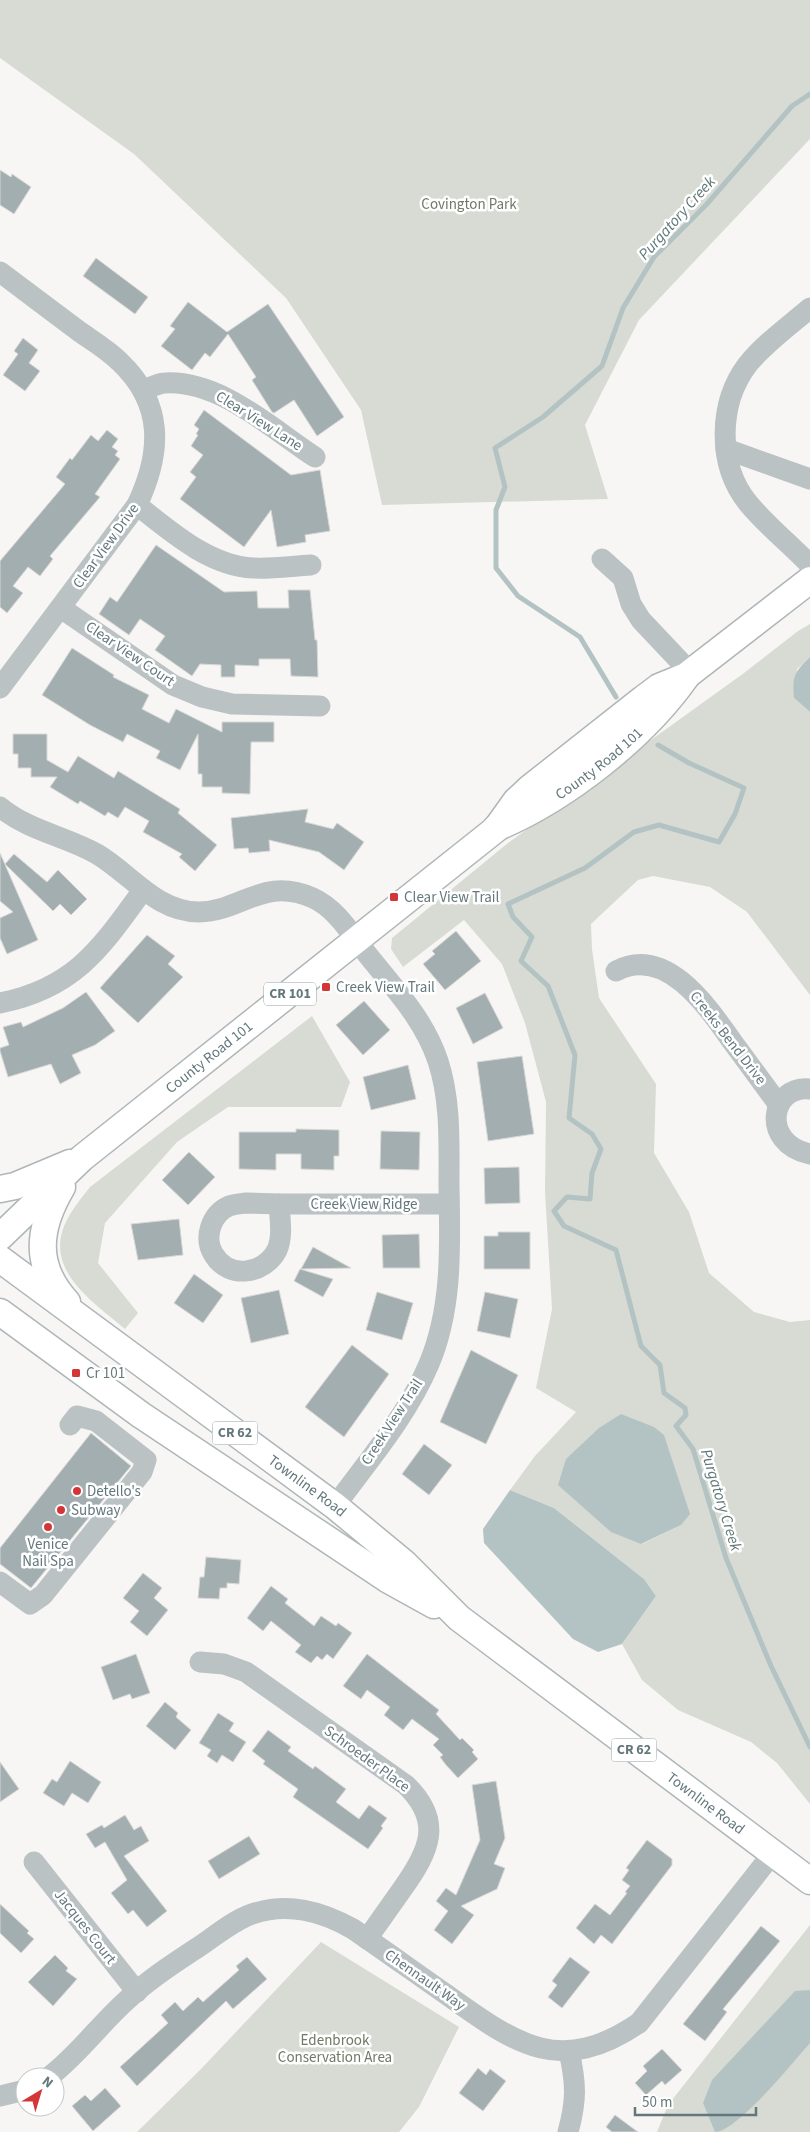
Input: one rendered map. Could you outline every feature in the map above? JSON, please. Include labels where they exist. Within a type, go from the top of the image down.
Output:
[{"type":"main road","name":"County Road 101","points":[[0,1237],[82,1158],[496,829],[544,806],[606,759],[667,704],[688,675],[810,580]]},
{"type":"main road","name":"CR 101","points":[[0,1189],[15,1186],[82,1158]]},
{"type":"main road","points":[[82,1158],[48,1211],[42,1247],[52,1280],[64,1299],[86,1323]]},
{"type":"main road","name":"Townline Road","points":[[0,1259],[335,1506],[404,1563],[459,1618],[810,1881]]},
{"type":"main road","name":"Townline Road","points":[[0,1312],[141,1415],[387,1579],[459,1618]]},
{"type":"main road","points":[[0,1332],[17,1337],[62,1357]]},
{"type":"street","name":"Clear View Drive","points":[[0,272],[119,360],[144,390],[154,426],[155,450],[151,473],[137,504],[0,688]]},
{"type":"street","points":[[810,308],[802,327],[767,344],[747,365],[733,390],[725,420],[726,449],[733,476],[748,502],[810,565]]},
{"type":"street","name":"Clear View Lane","points":[[144,390],[167,383],[199,387],[217,393],[238,404],[315,457]]},
{"type":"street","points":[[726,449],[810,479]]},
{"type":"street","points":[[137,504],[177,536],[213,558],[232,565],[254,568],[311,565]]},
{"type":"street","points":[[602,559],[624,578],[631,604],[641,620],[688,675]]},
{"type":"street","name":"Clear View Court","points":[[61,608],[173,685],[202,697],[232,704],[320,706]]},
{"type":"street","points":[[0,807],[13,818],[33,828],[68,840],[95,853],[120,869],[158,901],[178,909],[198,912],[218,909],[257,894],[278,890],[298,892],[317,900],[333,912],[357,941]]},
{"type":"street","points":[[0,1003],[18,999],[50,987],[78,969],[102,946],[143,890]]},
{"type":"street","name":"Creek View Trail","points":[[335,1506],[413,1396],[430,1363],[448,1291],[447,1098],[437,1061],[422,1026],[401,994],[357,941]]},
{"type":"street","name":"Creeks Bend Drive","points":[[616,971],[639,964],[658,967],[684,984],[702,1001],[779,1105]]},
{"type":"street","points":[[810,1089],[802,1088],[790,1094],[779,1105],[775,1118],[778,1133],[786,1144],[810,1154]]},
{"type":"street","name":"Creek View Ridge","points":[[279,1204],[449,1204]]},
{"type":"street","points":[[0,1582],[30,1604],[43,1595],[142,1472],[146,1460],[96,1421],[77,1416],[70,1425]]},
{"type":"street","name":"Schroeder Place","points":[[200,1662],[224,1664],[246,1672],[406,1785],[418,1797],[427,1813],[430,1830],[427,1847],[420,1864],[367,1939]]},
{"type":"street","name":"Chennault Way","points":[[63,2067],[137,1992],[166,1968],[251,1914],[277,1909],[304,1908],[329,1916],[367,1939],[495,2029],[521,2043],[548,2050],[569,2050],[597,2046],[619,2036],[639,2023],[773,1853]]},
{"type":"street","name":"Jacques Court","points":[[34,1862],[137,1992]]},
{"type":"street","points":[[568,2132],[574,2110],[576,2085],[569,2050]]},
{"type":"street","points":[[0,2096],[15,2092]]},
{"type":"green space","name":"Covington Park","points":[[0,0],[810,0],[810,139],[639,320],[585,425],[608,499],[382,505],[361,410],[286,298],[134,154],[0,58]]},
{"type":"green space","points":[[810,624],[810,657],[797,669],[794,698],[810,712],[810,995],[747,912],[710,887],[653,876],[638,880],[591,924],[592,949],[599,998],[656,1084],[654,1153],[689,1212],[709,1273],[754,1312],[790,1322],[810,1320],[810,1804],[777,1763],[751,1742],[678,1710],[642,1680],[622,1644],[656,1596],[644,1579],[554,1508],[510,1490],[535,1456],[576,1412],[536,1388],[552,1309],[545,1192],[546,1102],[525,1023],[502,964],[464,920],[403,967],[391,949],[392,938],[508,843],[744,673],[798,631]],"holes":[[[654,1427],[681,1525],[642,1544]]]},
{"type":"green space","points":[[312,1016],[350,1082],[341,1107],[228,1107],[177,1142],[105,1223],[98,1263],[138,1313],[125,1329],[78,1288],[69,1275],[63,1262],[60,1248],[62,1232],[70,1214],[90,1187]]},
{"type":"green space","points":[[810,1925],[810,2132],[657,2132],[668,2105]]},
{"type":"green space","name":"Edenbrook Conservation Area","points":[[321,1942],[459,2027],[419,2107],[399,2132],[137,2132],[201,2069]]},
{"type":"shaded area","points":[[810,657],[810,712],[794,698],[793,685],[797,671]]},
{"type":"shaded area","points":[[621,1414],[654,1427],[664,1435],[690,1514],[681,1525],[641,1544],[611,1532],[558,1485],[566,1459],[599,1428]]},
{"type":"shaded area","points":[[510,1490],[554,1508],[644,1579],[656,1596],[622,1644],[598,1652],[573,1639],[484,1543],[483,1529]]},
{"type":"shaded area","points":[[810,1990],[810,2043],[751,2109],[725,2129],[715,2132],[703,2103],[712,2080],[795,1991]]},
{"type":"building","points":[[0,170],[11,177],[12,174],[31,187],[14,214],[0,205]]},
{"type":"building","points":[[96,258],[148,297],[135,314],[83,276]]},
{"type":"building","points":[[188,302],[227,332],[268,304],[344,417],[317,436],[294,400],[274,413],[272,412],[252,380],[256,377],[228,334],[210,357],[205,353],[192,370],[161,346],[175,329],[170,326]]},
{"type":"building","points":[[23,338],[38,350],[29,363],[40,371],[25,391],[3,375],[18,354],[14,351]]},
{"type":"building","points":[[204,410],[291,475],[320,470],[330,531],[305,535],[306,542],[277,547],[271,510],[244,547],[180,499],[196,477],[190,472],[203,455],[191,446],[198,435],[196,434],[199,429],[194,425]]},
{"type":"building","points":[[107,430],[118,439],[112,447],[118,451],[115,455],[120,459],[95,494],[100,497],[50,556],[53,559],[40,576],[28,567],[13,586],[23,593],[7,613],[0,607],[0,561],[65,484],[56,477],[70,458],[72,460],[91,435],[98,441]]},
{"type":"building","points":[[156,545],[224,592],[257,591],[258,608],[289,608],[288,590],[310,590],[315,640],[317,640],[318,677],[291,676],[290,659],[259,659],[259,666],[235,665],[235,677],[221,677],[221,665],[200,664],[192,676],[155,650],[165,636],[140,619],[129,635],[99,614],[110,597],[117,602]]},
{"type":"building","points":[[72,648],[114,675],[113,677],[149,695],[142,709],[169,723],[176,709],[222,732],[222,722],[274,722],[274,742],[251,742],[250,794],[222,793],[222,787],[202,787],[202,774],[198,774],[198,734],[180,770],[156,758],[160,751],[127,734],[123,742],[90,725],[42,695]]},
{"type":"building","points":[[13,734],[47,734],[47,760],[68,772],[78,756],[114,778],[118,771],[180,809],[178,813],[217,845],[195,871],[179,857],[182,854],[143,832],[149,821],[125,807],[118,818],[108,812],[105,816],[80,801],[78,804],[50,787],[57,777],[31,777],[31,768],[18,768],[18,754],[13,754]]},
{"type":"building","points":[[308,809],[305,822],[333,829],[337,823],[364,842],[344,870],[319,852],[269,840],[270,851],[249,853],[248,848],[234,849],[231,818]]},
{"type":"building","points":[[0,853],[38,940],[7,954],[0,938],[0,918],[13,912],[0,901]]},
{"type":"building","points":[[14,854],[47,882],[58,870],[87,899],[71,915],[60,904],[53,911],[5,864]]},
{"type":"building","points":[[456,931],[481,961],[445,990],[423,964],[435,954],[432,951]]},
{"type":"building","points":[[147,935],[175,956],[168,964],[183,977],[138,1023],[100,988]]},
{"type":"building","points":[[86,992],[115,1031],[95,1045],[72,1055],[81,1073],[60,1084],[51,1064],[8,1077],[0,1051],[0,1048],[9,1045],[3,1027],[21,1022],[23,1027],[63,1008]]},
{"type":"building","points":[[485,993],[503,1028],[473,1044],[456,1008]]},
{"type":"building","points":[[364,1001],[390,1030],[363,1055],[336,1025]]},
{"type":"building","points":[[522,1056],[534,1134],[488,1141],[477,1062]]},
{"type":"building","points":[[408,1065],[416,1099],[371,1110],[363,1077]]},
{"type":"building","points":[[296,1129],[339,1130],[339,1156],[334,1156],[334,1170],[301,1169],[301,1154],[276,1154],[276,1170],[239,1169],[239,1132],[296,1132]]},
{"type":"building","points":[[381,1131],[420,1132],[419,1170],[380,1169]]},
{"type":"building","points":[[189,1152],[215,1177],[188,1205],[162,1180]]},
{"type":"building","points":[[519,1167],[520,1203],[485,1204],[484,1168]]},
{"type":"building","points":[[179,1219],[183,1255],[138,1260],[131,1224]]},
{"type":"building","points":[[498,1232],[530,1232],[530,1269],[484,1269],[484,1236],[498,1236]]},
{"type":"building","points":[[419,1234],[420,1268],[383,1268],[382,1235]]},
{"type":"building","points":[[313,1247],[351,1268],[301,1269]]},
{"type":"building","points":[[300,1269],[333,1279],[323,1297],[294,1281]]},
{"type":"building","points":[[194,1274],[223,1295],[203,1323],[174,1303]]},
{"type":"building","points":[[279,1290],[289,1334],[251,1343],[241,1298]]},
{"type":"building","points":[[377,1292],[413,1303],[402,1340],[366,1330]]},
{"type":"building","points":[[485,1292],[518,1299],[510,1338],[477,1331]]},
{"type":"building","points":[[352,1345],[389,1374],[344,1437],[305,1407]]},
{"type":"building","points":[[471,1350],[518,1375],[486,1444],[440,1422]]},
{"type":"building","points":[[91,1433],[131,1466],[31,1588],[0,1564],[0,1548]]},
{"type":"building","points":[[424,1444],[452,1465],[429,1495],[402,1474]]},
{"type":"building","points":[[206,1557],[241,1560],[239,1584],[227,1583],[227,1588],[220,1588],[219,1599],[198,1598],[200,1577],[204,1577]]},
{"type":"building","points":[[143,1573],[162,1588],[154,1598],[168,1610],[147,1636],[130,1622],[139,1611],[123,1598]]},
{"type":"building","points":[[271,1586],[288,1599],[285,1603],[314,1626],[321,1616],[336,1626],[338,1623],[352,1633],[333,1659],[327,1654],[322,1660],[317,1656],[311,1663],[295,1652],[301,1645],[271,1621],[263,1631],[247,1618]]},
{"type":"building","points":[[136,1654],[150,1693],[132,1699],[130,1694],[113,1700],[101,1667]]},
{"type":"building","points":[[367,1654],[439,1710],[436,1714],[460,1740],[462,1738],[474,1750],[472,1752],[478,1759],[458,1778],[440,1757],[443,1755],[433,1745],[439,1739],[412,1719],[403,1730],[384,1715],[390,1707],[367,1690],[361,1699],[343,1686]]},
{"type":"building","points":[[165,1702],[178,1713],[176,1717],[191,1730],[175,1750],[146,1726]]},
{"type":"building","points":[[218,1713],[234,1723],[229,1731],[246,1742],[233,1762],[222,1755],[217,1763],[207,1756],[211,1750],[199,1743]]},
{"type":"building","points":[[268,1730],[291,1747],[288,1751],[313,1769],[315,1766],[346,1789],[336,1802],[359,1819],[369,1805],[387,1818],[381,1826],[383,1828],[368,1849],[293,1797],[298,1789],[263,1764],[265,1761],[252,1751]]},
{"type":"building","points":[[70,1761],[101,1782],[88,1803],[72,1793],[64,1806],[43,1793],[52,1779],[57,1782]]},
{"type":"building","points":[[0,1762],[19,1789],[0,1802]]},
{"type":"building","points":[[496,1781],[505,1838],[494,1864],[505,1868],[497,1889],[461,1906],[474,1915],[452,1944],[434,1930],[448,1911],[436,1901],[446,1888],[456,1895],[480,1840],[472,1785]]},
{"type":"building","points":[[125,1815],[134,1830],[141,1826],[149,1841],[124,1856],[167,1911],[147,1927],[133,1910],[128,1914],[111,1893],[127,1880],[105,1842],[95,1848],[86,1834],[102,1825],[104,1828]]},
{"type":"building","points":[[249,1836],[260,1854],[219,1879],[208,1861]]},
{"type":"building","points":[[647,1840],[672,1859],[672,1865],[612,1944],[601,1935],[594,1944],[576,1928],[595,1904],[610,1915],[627,1893],[625,1892],[630,1886],[622,1880],[629,1870],[626,1868]]},
{"type":"building","points":[[0,1904],[29,1931],[27,1933],[34,1939],[21,1953],[0,1933]]},
{"type":"building","points":[[761,1926],[780,1941],[723,2009],[727,2012],[705,2041],[683,2024]]},
{"type":"building","points":[[55,1955],[68,1968],[66,1971],[77,1979],[53,2006],[28,1982]]},
{"type":"building","points":[[247,1957],[267,1979],[233,2009],[226,2001],[137,2086],[120,2067],[168,2023],[161,2015],[175,2002],[183,2011],[198,1997],[203,2002],[239,1970],[236,1966]]},
{"type":"building","points":[[570,1957],[590,1972],[562,2008],[548,1997],[557,1985],[552,1981]]},
{"type":"building","points":[[662,2049],[682,2070],[665,2085],[662,2081],[646,2095],[635,2083],[647,2071],[643,2066]]},
{"type":"building","points":[[478,2068],[486,2075],[490,2069],[506,2081],[483,2111],[459,2093]]},
{"type":"building","points":[[105,2088],[121,2106],[93,2131],[72,2106],[85,2095],[91,2101]]},
{"type":"building","points":[[615,2115],[638,2132],[612,2132],[606,2127]]},
{"type":"waterway","name":"Purgatory Creek","points":[[616,697],[580,637],[518,596],[496,568],[496,510],[505,487],[495,448],[543,417],[602,366],[623,308],[654,257],[706,205],[792,106],[810,94]]},
{"type":"waterway","name":"Purgatory Creek","points":[[658,745],[689,763],[744,788],[735,814],[719,842],[659,825],[634,832],[585,868],[508,904],[513,917],[532,937],[521,961],[548,986],[575,1055],[569,1118],[592,1134],[601,1149],[592,1173],[590,1199],[567,1197],[554,1211],[564,1226],[616,1250],[641,1346],[660,1365],[664,1393],[685,1408],[686,1415],[676,1426],[693,1449],[726,1558],[771,1666],[810,1747]]},
{"type":"place","name":"Clear View Trail","points":[[394,897]]},
{"type":"place","name":"Creek View Trail","points":[[326,987]]},
{"type":"place","name":"Cr 101","points":[[76,1373]]},
{"type":"place","name":"Detello's","points":[[77,1491]]},
{"type":"place","name":"Subway","points":[[61,1510]]},
{"type":"place","name":"Venice Nail Spa","points":[[48,1527]]}]
